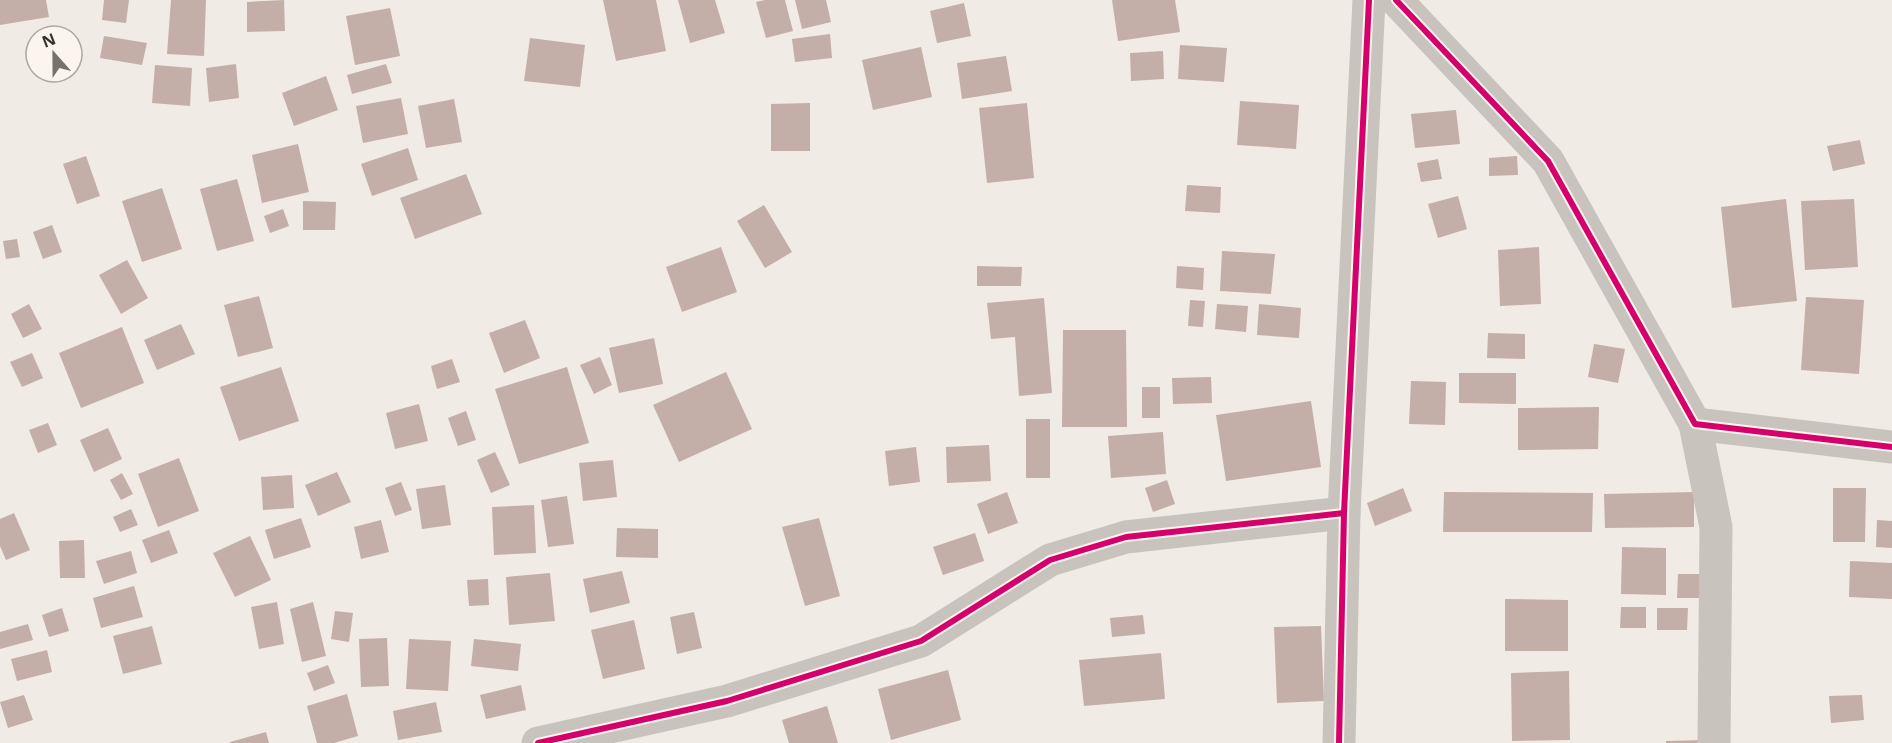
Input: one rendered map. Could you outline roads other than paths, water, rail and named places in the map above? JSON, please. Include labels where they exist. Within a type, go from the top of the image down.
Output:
[{"type":"street","points":[[1339,743],[1344,513],[1369,0]]},
{"type":"street","points":[[1396,0],[1548,161],[1695,424],[1716,527],[1714,743]]},
{"type":"street","points":[[1695,424],[1892,447]]},
{"type":"street","points":[[538,743],[727,701],[921,641],[1050,560],[1126,537],[1344,513]]}]
